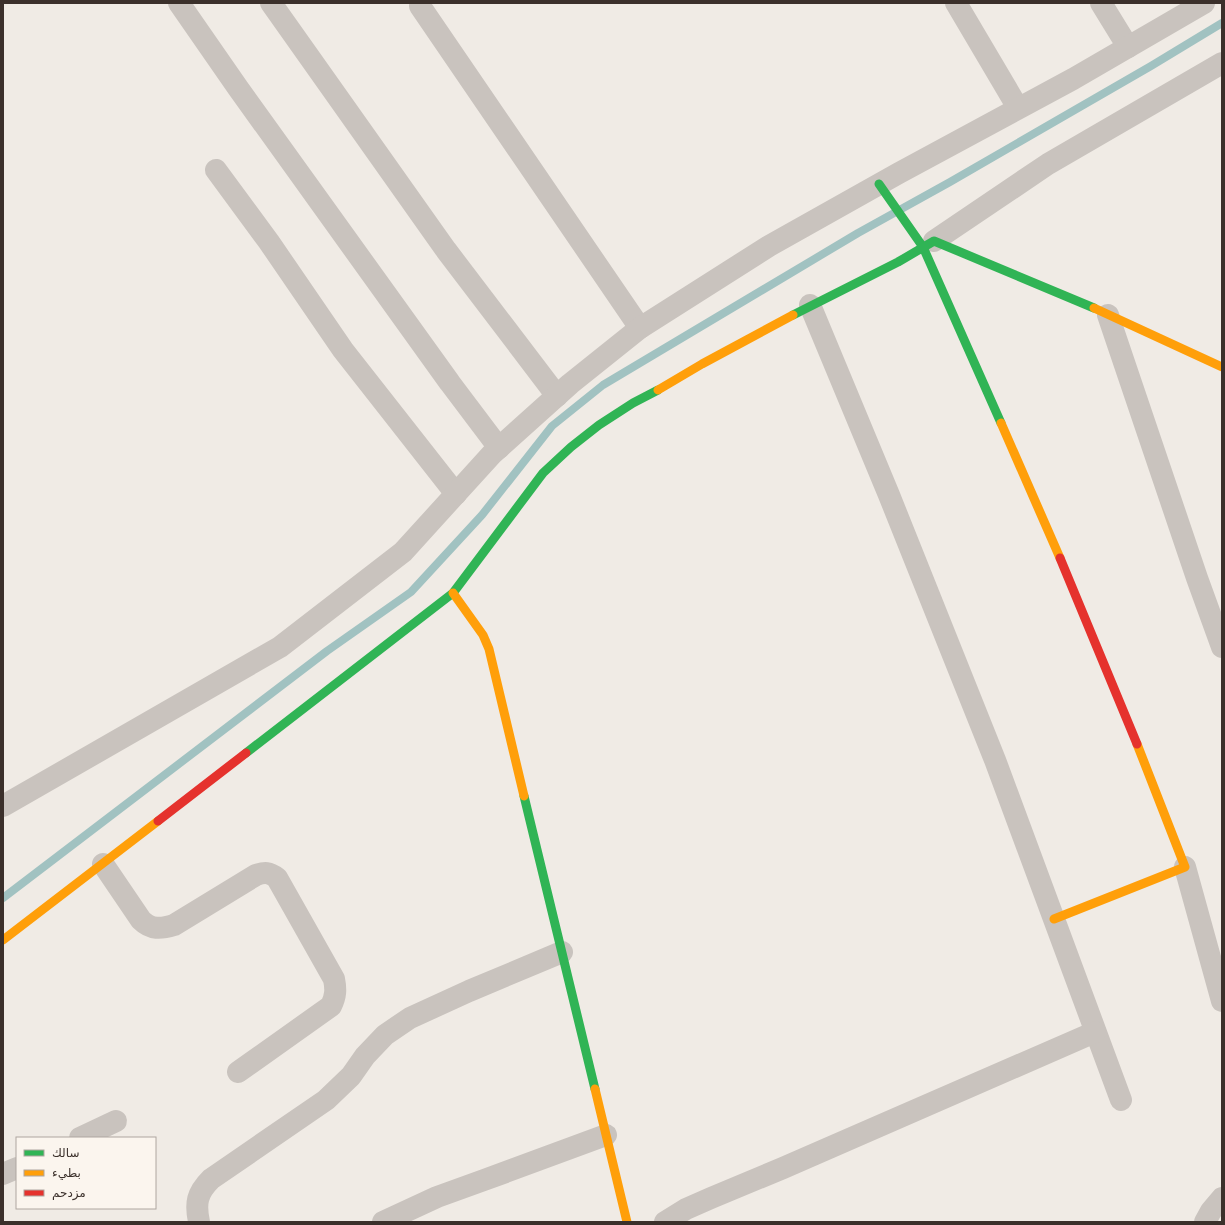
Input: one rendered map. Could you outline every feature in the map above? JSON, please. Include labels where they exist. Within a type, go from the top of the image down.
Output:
[{"type":"street","points":[[179,3],[238,88],[431,357],[499,448]]},
{"type":"street","points":[[271,3],[446,250],[557,396]]},
{"type":"street","points":[[956,3],[1018,108]]},
{"type":"street","points":[[1101,3],[1128,47]]},
{"type":"street","points":[[3,806],[280,647],[403,552],[499,448],[557,396],[640,328],[768,246],[884,191],[1018,108],[1073,79],[1204,3]]},
{"type":"street","points":[[421,4],[640,328]]},
{"type":"street","points":[[3,940],[453,593],[543,473],[571,447],[599,425],[633,403],[670,384],[709,360],[810,305],[898,262],[928,244],[1048,164],[1222,62]]},
{"type":"street","points":[[216,170],[344,350],[456,494]]},
{"type":"street","points":[[884,191],[910,227],[928,244],[1062,294],[1222,367]]},
{"type":"street","points":[[928,244],[943,290],[1062,564],[1145,762],[1185,867],[1222,1001]]},
{"type":"street","points":[[810,305],[995,760],[1121,1100]]},
{"type":"street","points":[[1108,315],[1197,578],[1222,647]]},
{"type":"street","points":[[453,593],[483,635],[489,649],[627,1222]]},
{"type":"street","points":[[103,864],[141,920],[147,925],[155,928],[165,928],[174,925],[256,875],[271,873],[277,878],[334,979],[336,989],[335,998],[331,1006],[238,1072]]},
{"type":"street","points":[[1054,919],[1185,867]]},
{"type":"street","points":[[198,1222],[197,1203],[199,1193],[203,1186],[326,1100],[352,1076],[365,1056],[385,1035],[410,1018],[469,991],[562,952]]},
{"type":"street","points":[[665,1222],[686,1209],[1096,1032]]},
{"type":"street","points":[[82,1137],[116,1122]]},
{"type":"street","points":[[383,1222],[437,1196],[606,1135]]},
{"type":"street","points":[[3,1174],[16,1168]]},
{"type":"street","points":[[1205,1222],[1210,1210],[1222,1198]]},
{"type":"waterway","points":[[3,898],[327,651],[411,592],[482,515],[552,426],[603,385],[858,233],[950,182],[1151,66],[1222,23]]},
{"type":"traffic: fast","points":[[879,184],[923,247],[1001,423]]},
{"type":"traffic: fast","points":[[793,315],[898,262],[934,241],[1094,308]]},
{"type":"traffic: fast","points":[[246,753],[453,593],[543,473],[571,447],[599,425],[633,403],[658,390]]},
{"type":"traffic: fast","points":[[524,796],[595,1089]]},
{"type":"traffic: slow","points":[[1094,308],[1222,367]]},
{"type":"traffic: slow","points":[[658,390],[702,364],[793,315]]},
{"type":"traffic: slow","points":[[1001,423],[1060,558]]},
{"type":"traffic: slow","points":[[453,593],[483,635],[489,649],[524,796]]},
{"type":"traffic: slow","points":[[1054,919],[1185,867],[1137,744]]},
{"type":"traffic: slow","points":[[3,940],[158,821]]},
{"type":"traffic: slow","points":[[595,1089],[627,1222]]},
{"type":"traffic: jam","points":[[1060,558],[1137,744]]},
{"type":"traffic: jam","points":[[158,821],[246,753]]}]
